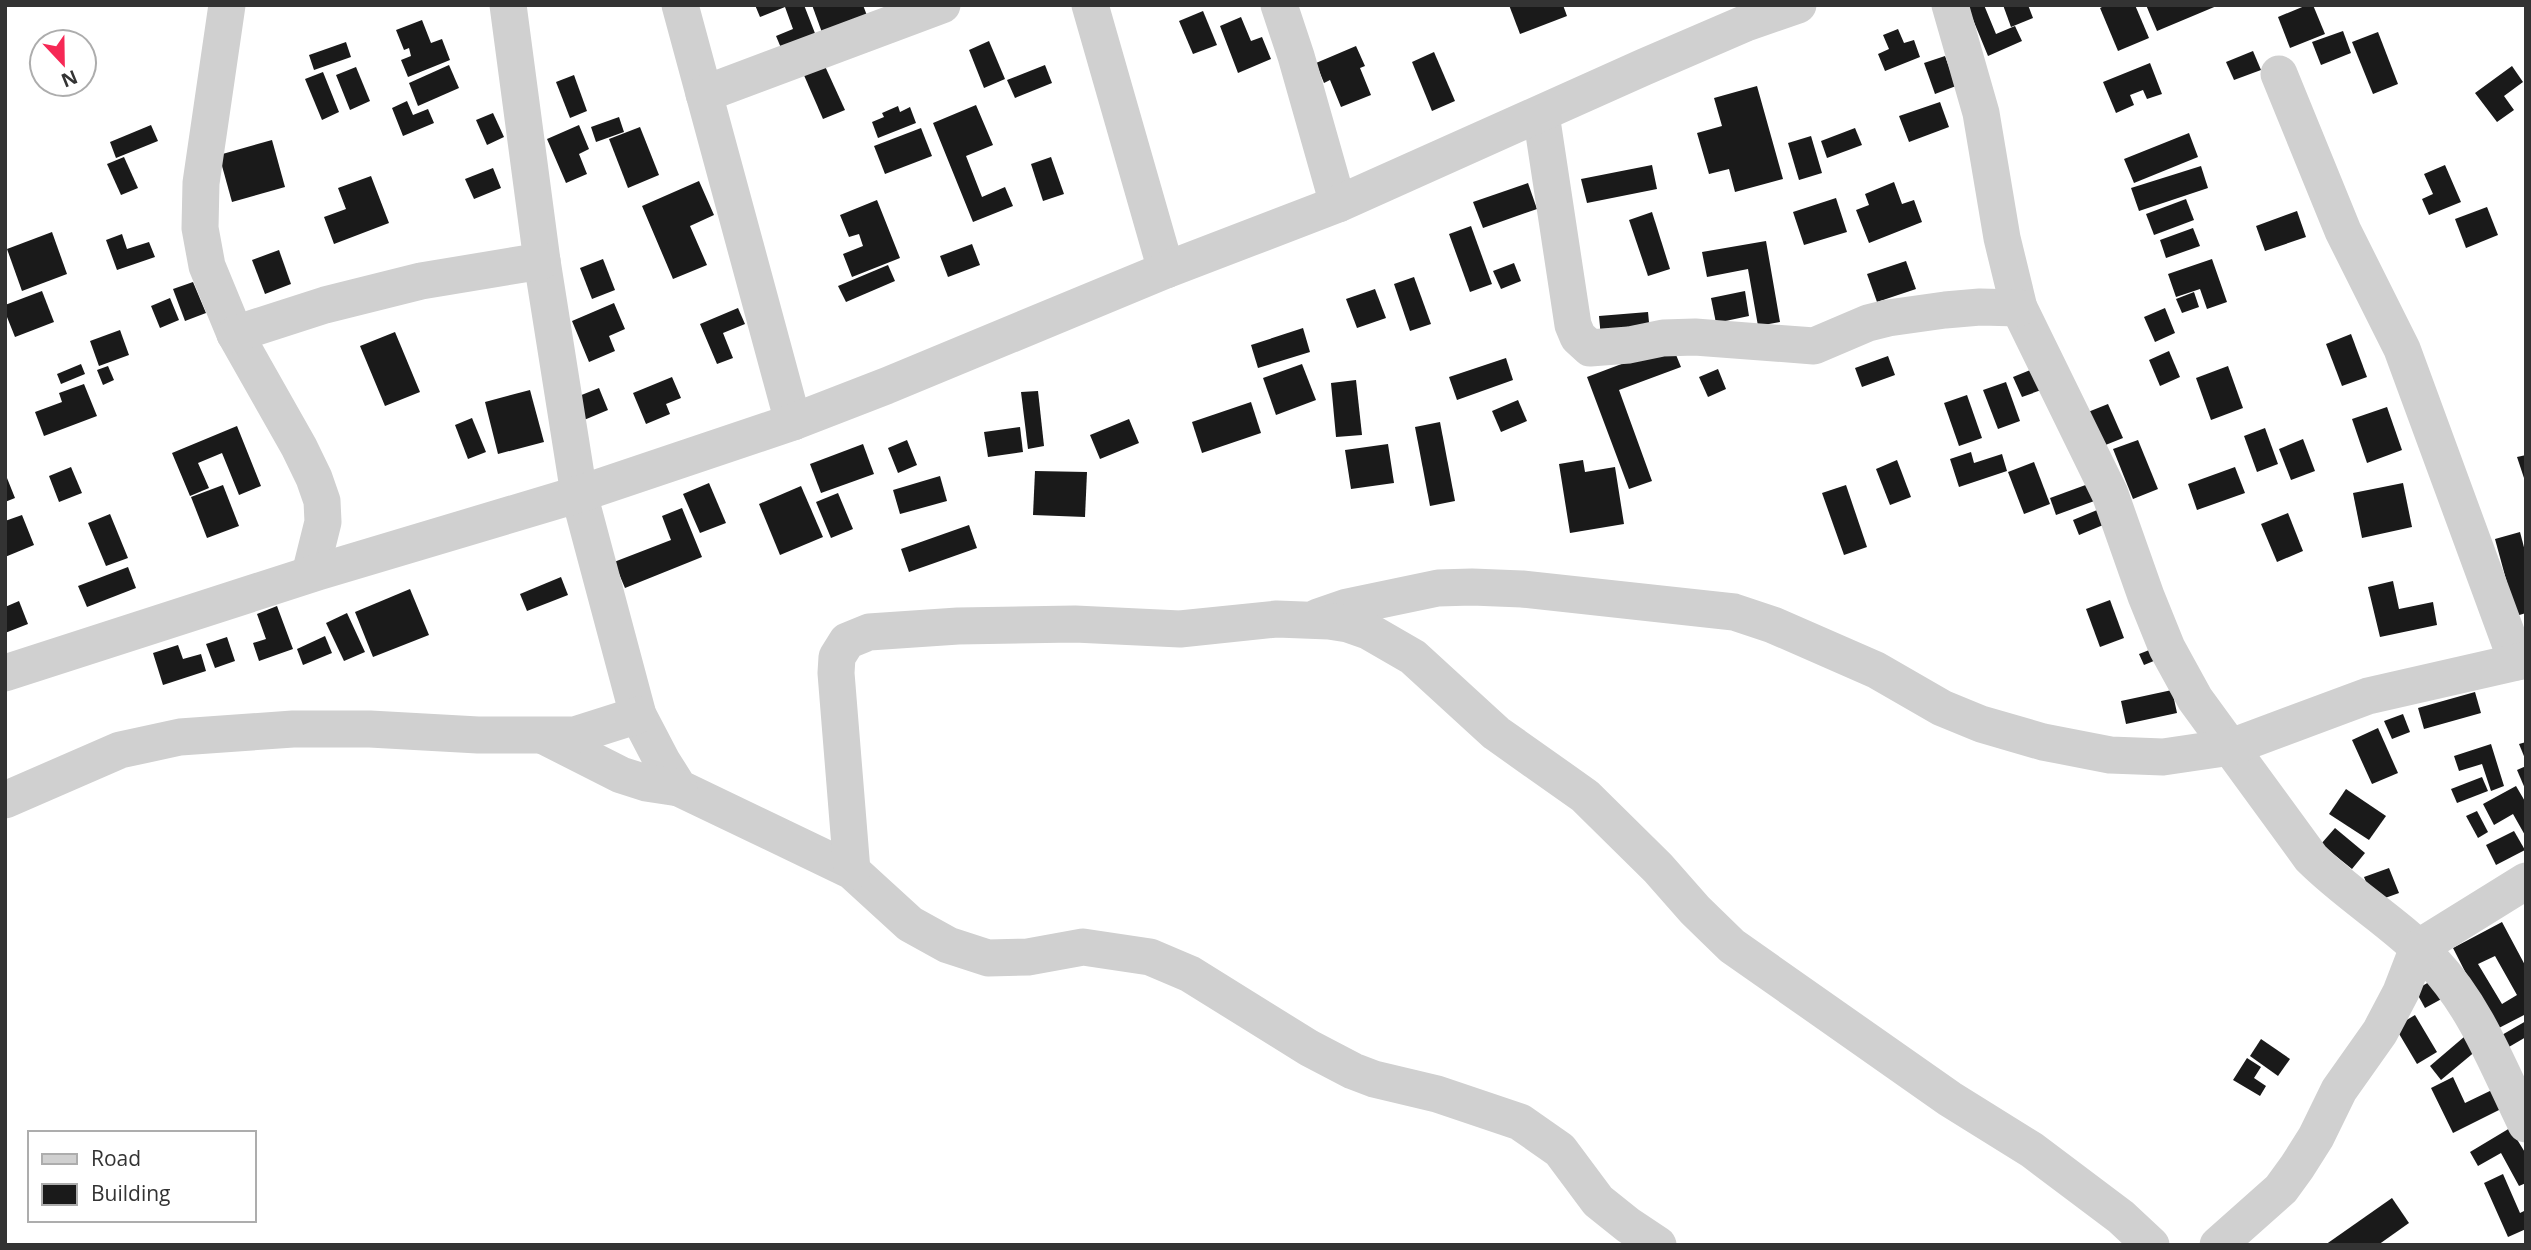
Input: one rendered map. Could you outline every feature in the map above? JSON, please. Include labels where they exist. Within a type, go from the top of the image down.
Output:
[{"type":"street","points":[[227,5],[201,183],[200,228],[207,266],[234,334],[299,447],[322,501],[323,522],[310,574]]},
{"type":"street","points":[[508,5],[542,261],[579,494],[638,715],[662,761],[680,788]]},
{"type":"street","points":[[680,5],[793,422]]},
{"type":"street","points":[[704,94],[942,5]]},
{"type":"street","points":[[1090,5],[1166,270]]},
{"type":"street","points":[[1279,5],[1338,204]]},
{"type":"street","points":[[5,673],[310,574],[579,494],[793,422],[1166,270],[1338,204],[1541,114],[1744,14],[1798,5]]},
{"type":"street","points":[[1950,5],[1982,113],[2002,238],[2019,309],[2109,494],[2168,648],[2195,699],[2311,858],[2327,874],[2387,920],[2435,964],[2472,1014],[2526,1124]]},
{"type":"street","points":[[1307,621],[1347,607],[1438,588],[1472,587],[1522,589],[1734,612],[1773,625],[1876,670],[1955,714],[1981,724],[2043,742],[2110,755],[2163,757],[2231,747],[2368,696],[2521,661],[2402,349],[2343,231],[2280,74]]},
{"type":"street","points":[[1541,114],[1573,325],[1578,337],[1590,348],[1629,345],[1663,338],[1695,337],[1814,346],[1868,323],[1888,318],[1969,308],[2019,309]]},
{"type":"street","points":[[234,334],[325,305],[421,281],[542,261]]},
{"type":"street","points":[[852,871],[836,673],[837,657],[841,648],[854,637],[869,632],[958,626],[1075,624],[1180,629],[1277,619],[1348,624],[1368,631],[1413,657],[1496,733],[1586,796],[1732,946],[1950,1100],[2032,1150],[2121,1217],[2151,1245]]},
{"type":"street","points":[[5,800],[120,750],[180,737],[293,729],[370,729],[546,737],[575,735],[638,715]]},
{"type":"street","points":[[546,737],[621,775],[646,783],[680,788],[852,871],[910,924],[948,945],[988,958],[1028,957],[1083,947],[1150,957],[1190,974],[1309,1048],[1353,1071],[1374,1079],[1437,1094],[1520,1122],[1560,1150],[1598,1201],[1658,1245]]},
{"type":"street","points":[[2218,1245],[2281,1189],[2297,1167],[2316,1137],[2339,1090],[2380,1032],[2401,992],[2418,948],[2526,881]]},
{"type":"building","points":[[755,5],[804,5],[818,41],[784,55],[776,36],[793,29],[785,7],[760,17]]},
{"type":"building","points":[[812,5],[863,5],[869,21],[824,38]]},
{"type":"building","points":[[1509,5],[1563,5],[1567,16],[1520,34]]},
{"type":"building","points":[[1967,5],[1984,5],[1996,34],[2015,26],[2022,41],[1988,56]]},
{"type":"building","points":[[2003,5],[2028,5],[2033,18],[2011,27]]},
{"type":"building","points":[[2106,5],[2135,5],[2149,38],[2118,51],[2100,8]]},
{"type":"building","points":[[2146,5],[2171,6],[2219,5],[2157,31]]},
{"type":"building","points":[[2313,5],[2325,34],[2290,48],[2278,17]]},
{"type":"building","points":[[1203,11],[1217,45],[1193,54],[1179,21]]},
{"type":"building","points":[[1241,17],[1251,41],[1262,37],[1271,59],[1238,73],[1220,26]]},
{"type":"building","points":[[422,20],[431,43],[442,39],[450,60],[408,77],[401,60],[411,56],[409,48],[404,50],[396,30]]},
{"type":"building","points":[[1898,29],[1904,43],[1914,40],[1920,57],[1885,71],[1878,54],[1889,49],[1883,35]]},
{"type":"building","points":[[2343,31],[2351,53],[2321,65],[2312,42]]},
{"type":"building","points":[[2378,32],[2398,84],[2373,94],[2352,42]]},
{"type":"building","points":[[989,41],[1005,79],[984,88],[969,50]]},
{"type":"building","points":[[346,42],[351,57],[314,70],[309,55]]},
{"type":"building","points":[[1356,46],[1365,66],[1360,68],[1371,95],[1341,107],[1330,80],[1324,83],[1316,63]]},
{"type":"building","points":[[2253,51],[2261,70],[2234,80],[2226,62]]},
{"type":"building","points":[[1434,52],[1455,101],[1432,111],[1412,62]]},
{"type":"building","points":[[1945,56],[1956,86],[1935,94],[1924,63]]},
{"type":"building","points":[[2150,63],[2162,94],[2147,99],[2143,90],[2130,95],[2134,105],[2116,113],[2103,82]]},
{"type":"building","points":[[824,64],[845,110],[823,119],[803,73]]},
{"type":"building","points":[[449,65],[459,88],[418,106],[409,83]]},
{"type":"building","points":[[1045,65],[1052,83],[1015,98],[1007,80]]},
{"type":"building","points":[[2512,66],[2523,82],[2504,96],[2514,110],[2497,122],[2475,93]]},
{"type":"building","points":[[356,67],[370,101],[350,110],[336,75]]},
{"type":"building","points":[[323,72],[339,112],[322,120],[305,79]]},
{"type":"building","points":[[574,75],[587,111],[570,118],[556,82]]},
{"type":"building","points":[[1757,86],[1783,179],[1735,192],[1729,169],[1709,174],[1697,133],[1722,126],[1714,98]]},
{"type":"building","points":[[407,101],[413,115],[428,109],[434,123],[403,136],[392,108]]},
{"type":"building","points":[[1940,102],[1949,127],[1909,142],[1899,116]]},
{"type":"building","points":[[976,105],[993,145],[966,156],[982,197],[1005,187],[1013,206],[973,222],[933,123]]},
{"type":"building","points":[[898,106],[900,112],[910,107],[916,123],[878,138],[872,122],[884,117],[882,113]]},
{"type":"building","points":[[493,113],[504,137],[487,145],[476,120]]},
{"type":"building","points":[[619,117],[624,132],[596,142],[591,127]]},
{"type":"building","points":[[151,125],[158,141],[116,158],[110,142]]},
{"type":"building","points":[[579,125],[589,149],[579,154],[587,174],[566,183],[547,139]]},
{"type":"building","points":[[640,127],[659,175],[628,188],[609,139]]},
{"type":"building","points":[[921,128],[932,156],[885,174],[874,146]]},
{"type":"building","points":[[1855,128],[1862,145],[1827,158],[1821,141]]},
{"type":"building","points":[[2189,133],[2198,157],[2134,183],[2124,159]]},
{"type":"building","points":[[1811,136],[1822,173],[1799,180],[1788,143]]},
{"type":"building","points":[[272,140],[285,187],[232,202],[219,155]]},
{"type":"building","points":[[124,157],[138,188],[121,195],[107,164]]},
{"type":"building","points":[[1051,157],[1064,194],[1043,201],[1031,164]]},
{"type":"building","points":[[1652,165],[1657,189],[1587,203],[1581,179]]},
{"type":"building","points":[[2445,165],[2461,202],[2429,215],[2422,199],[2433,194],[2424,174]]},
{"type":"building","points":[[2201,166],[2208,188],[2139,211],[2131,188]]},
{"type":"building","points":[[493,168],[501,188],[474,199],[465,179]]},
{"type":"building","points":[[371,176],[389,223],[334,244],[324,217],[346,209],[338,188]]},
{"type":"building","points":[[699,181],[714,215],[690,226],[707,265],[673,279],[642,206]]},
{"type":"building","points":[[1894,182],[1902,204],[1914,200],[1922,222],[1869,243],[1856,210],[1869,205],[1865,194]]},
{"type":"building","points":[[1528,183],[1537,209],[1483,228],[1473,202]]},
{"type":"building","points":[[1836,198],[1847,232],[1804,245],[1793,212]]},
{"type":"building","points":[[2186,199],[2194,220],[2154,235],[2146,214]]},
{"type":"building","points":[[877,200],[900,258],[852,277],[843,254],[863,246],[859,234],[849,237],[840,215]]},
{"type":"building","points":[[2487,207],[2498,235],[2466,248],[2455,219]]},
{"type":"building","points":[[2297,211],[2306,237],[2265,251],[2256,226]]},
{"type":"building","points":[[1652,212],[1670,269],[1648,276],[1629,220]]},
{"type":"building","points":[[1471,226],[1492,284],[1470,292],[1449,234]]},
{"type":"building","points":[[2193,228],[2200,246],[2166,258],[2160,240]]},
{"type":"building","points":[[52,232],[67,274],[22,291],[7,249]]},
{"type":"building","points":[[122,234],[127,249],[149,242],[155,257],[117,270],[106,240]]},
{"type":"building","points":[[1766,241],[1780,322],[1758,326],[1748,269],[1707,277],[1702,252]]},
{"type":"building","points":[[972,244],[980,265],[948,277],[940,256]]},
{"type":"building","points":[[279,250],[291,284],[265,294],[252,260]]},
{"type":"building","points":[[603,259],[615,290],[592,299],[580,268]]},
{"type":"building","points":[[2212,259],[2227,302],[2207,309],[2200,289],[2176,297],[2168,274]]},
{"type":"building","points":[[1906,261],[1916,289],[1877,302],[1867,274]]},
{"type":"building","points":[[1514,263],[1521,281],[1501,289],[1493,271]]},
{"type":"building","points":[[888,265],[895,281],[846,302],[838,286]]},
{"type":"building","points":[[1414,277],[1431,324],[1410,331],[1394,284]]},
{"type":"building","points":[[193,282],[206,313],[185,321],[173,289]]},
{"type":"building","points":[[1375,289],[1386,318],[1357,328],[1346,299]]},
{"type":"building","points":[[42,291],[54,322],[15,337],[5,305]]},
{"type":"building","points":[[1745,291],[1749,316],[1716,323],[1711,298]]},
{"type":"building","points":[[2194,292],[2199,307],[2182,313],[2176,299]]},
{"type":"building","points":[[170,298],[179,320],[160,328],[151,306]]},
{"type":"building","points":[[614,303],[625,329],[609,336],[615,351],[589,362],[572,321]]},
{"type":"building","points":[[738,308],[745,324],[723,333],[733,358],[717,364],[700,324]]},
{"type":"building","points":[[2165,308],[2175,333],[2155,342],[2144,317]]},
{"type":"building","points":[[1648,312],[1650,333],[1601,338],[1599,316]]},
{"type":"building","points":[[1303,328],[1310,352],[1258,368],[1251,345]]},
{"type":"building","points":[[120,330],[129,355],[99,366],[90,341]]},
{"type":"building","points":[[395,332],[420,392],[385,406],[360,346]]},
{"type":"building","points":[[2351,334],[2367,377],[2342,386],[2326,344]]},
{"type":"building","points":[[1672,345],[1681,367],[1619,390],[1652,481],[1629,489],[1587,377]]},
{"type":"building","points":[[2169,351],[2180,377],[2160,386],[2149,360]]},
{"type":"building","points":[[1888,356],[1895,375],[1862,387],[1855,368]]},
{"type":"building","points":[[1506,358],[1513,380],[1457,400],[1449,377]]},
{"type":"building","points":[[81,364],[85,374],[61,384],[57,374]]},
{"type":"building","points":[[1302,364],[1316,400],[1276,415],[1263,378]]},
{"type":"building","points":[[108,366],[114,380],[103,385],[97,370]]},
{"type":"building","points":[[2228,366],[2243,408],[2211,420],[2196,378]]},
{"type":"building","points":[[2035,368],[2044,389],[2022,397],[2013,377]]},
{"type":"building","points":[[1718,369],[1726,389],[1708,397],[1699,377]]},
{"type":"building","points":[[672,377],[681,398],[666,404],[670,414],[646,424],[633,393]]},
{"type":"building","points":[[1356,380],[1362,435],[1336,437],[1331,383]]},
{"type":"building","points":[[2006,382],[2020,421],[1998,429],[1983,390]]},
{"type":"building","points":[[84,384],[97,416],[44,436],[35,412],[62,402],[59,393]]},
{"type":"building","points":[[599,388],[608,410],[584,420],[574,398]]},
{"type":"building","points":[[530,390],[544,442],[498,454],[485,402]]},
{"type":"building","points":[[1038,391],[1044,446],[1028,449],[1021,392]]},
{"type":"building","points":[[1967,395],[1982,438],[1959,446],[1944,403]]},
{"type":"building","points":[[1518,400],[1527,421],[1501,432],[1492,411]]},
{"type":"building","points":[[1251,402],[1261,433],[1202,453],[1192,422]]},
{"type":"building","points":[[2108,404],[2123,438],[2103,446],[2088,412]]},
{"type":"building","points":[[2387,407],[2402,450],[2367,463],[2352,419]]},
{"type":"building","points":[[472,418],[486,452],[468,459],[455,425]]},
{"type":"building","points":[[1129,419],[1139,443],[1100,459],[1090,435]]},
{"type":"building","points":[[1440,422],[1455,501],[1430,506],[1415,427]]},
{"type":"building","points":[[237,426],[261,486],[239,495],[222,453],[198,463],[209,488],[190,496],[172,453]]},
{"type":"building","points":[[1020,427],[1023,452],[988,457],[984,432]]},
{"type":"building","points":[[2265,428],[2278,464],[2257,472],[2244,436]]},
{"type":"building","points":[[2303,439],[2315,471],[2291,480],[2279,449]]},
{"type":"building","points":[[907,440],[917,465],[898,473],[888,448]]},
{"type":"building","points":[[2138,440],[2158,489],[2133,499],[2113,449]]},
{"type":"building","points":[[863,444],[874,474],[821,493],[810,464]]},
{"type":"building","points":[[1388,444],[1394,483],[1351,489],[1345,450]]},
{"type":"building","points":[[1971,452],[1974,463],[2002,454],[2007,471],[1959,487],[1950,459]]},
{"type":"building","points":[[2526,455],[2526,481],[2525,481],[2517,457]]},
{"type":"building","points":[[1583,460],[1585,472],[1615,467],[1624,524],[1570,533],[1559,464]]},
{"type":"building","points":[[1897,460],[1911,497],[1890,505],[1876,469]]},
{"type":"building","points":[[2034,462],[2050,504],[2024,514],[2008,472]]},
{"type":"building","points":[[71,467],[82,493],[59,502],[49,476]]},
{"type":"building","points":[[2235,467],[2245,493],[2197,510],[2188,484]]},
{"type":"building","points":[[1035,471],[1087,472],[1085,517],[1033,515]]},
{"type":"building","points":[[940,476],[947,501],[900,514],[893,490]]},
{"type":"building","points":[[7,478],[15,498],[5,502],[5,479]]},
{"type":"building","points":[[709,483],[726,523],[700,533],[683,494]]},
{"type":"building","points":[[2091,483],[2097,500],[2056,515],[2050,498]]},
{"type":"building","points":[[2403,483],[2412,527],[2362,538],[2353,493]]},
{"type":"building","points":[[223,485],[239,526],[207,538],[191,497]]},
{"type":"building","points":[[1846,485],[1867,547],[1844,555],[1822,493]]},
{"type":"building","points":[[801,486],[823,537],[780,555],[759,504]]},
{"type":"building","points":[[838,493],[853,529],[831,538],[816,502]]},
{"type":"building","points":[[682,508],[702,557],[625,588],[614,562],[671,540],[662,516]]},
{"type":"building","points":[[2102,508],[2108,523],[2079,535],[2073,520]]},
{"type":"building","points":[[2288,513],[2303,551],[2277,562],[2261,524]]},
{"type":"building","points":[[110,514],[128,558],[106,566],[88,523]]},
{"type":"building","points":[[22,515],[34,545],[5,557],[5,521]]},
{"type":"building","points":[[969,525],[977,548],[909,572],[901,549]]},
{"type":"building","points":[[2520,532],[2526,555],[2526,613],[2516,616],[2495,539]]},
{"type":"building","points":[[128,567],[136,588],[87,607],[78,586]]},
{"type":"building","points":[[561,577],[568,595],[527,611],[520,594]]},
{"type":"building","points":[[2393,581],[2399,609],[2433,602],[2437,625],[2380,637],[2368,587]]},
{"type":"building","points":[[410,589],[429,635],[373,657],[355,612]]},
{"type":"building","points":[[2110,600],[2124,638],[2100,647],[2086,609]]},
{"type":"building","points":[[19,601],[28,624],[5,633],[5,607]]},
{"type":"building","points":[[277,606],[293,649],[259,661],[253,643],[266,639],[257,614]]},
{"type":"building","points":[[347,613],[365,652],[344,661],[326,623]]},
{"type":"building","points":[[325,636],[332,653],[303,665],[297,649]]},
{"type":"building","points":[[227,637],[235,661],[215,668],[206,644]]},
{"type":"building","points":[[178,645],[183,659],[201,654],[206,671],[163,685],[153,653]]},
{"type":"building","points":[[2162,645],[2166,656],[2144,665],[2139,654]]},
{"type":"building","points":[[2172,690],[2177,713],[2126,724],[2121,701]]},
{"type":"building","points":[[2475,692],[2481,713],[2424,729],[2418,708]]},
{"type":"building","points":[[2403,714],[2410,732],[2392,739],[2384,721]]},
{"type":"building","points":[[2378,728],[2398,773],[2372,784],[2352,740]]},
{"type":"building","points":[[2526,742],[2526,761],[2519,744]]},
{"type":"building","points":[[2491,744],[2504,786],[2491,791],[2482,764],[2459,771],[2454,756]]},
{"type":"building","points":[[2526,766],[2526,791],[2517,770]]},
{"type":"building","points":[[2482,777],[2488,791],[2457,803],[2451,789]]},
{"type":"building","points":[[2516,786],[2526,803],[2526,837],[2513,814],[2494,825],[2483,804]]},
{"type":"building","points":[[2346,789],[2386,816],[2369,840],[2329,814]]},
{"type":"building","points":[[2477,811],[2488,832],[2478,838],[2466,816]]},
{"type":"building","points":[[2335,828],[2365,853],[2352,869],[2321,844]]},
{"type":"building","points":[[2514,831],[2525,850],[2496,865],[2486,845]]},
{"type":"building","points":[[2389,868],[2399,893],[2374,902],[2364,877]]},
{"type":"building","points":[[2502,922],[2526,967],[2526,1014],[2495,1030],[2453,948]],"holes":[[[2495,956],[2517,995],[2502,1004],[2478,964]]]},
{"type":"building","points":[[2438,977],[2447,996],[2425,1008],[2415,990]]},
{"type":"building","points":[[2415,1015],[2437,1052],[2417,1064],[2395,1027]]},
{"type":"building","points":[[2526,1021],[2526,1037],[2502,1051],[2495,1039]]},
{"type":"building","points":[[2471,1031],[2483,1045],[2441,1080],[2430,1066]]},
{"type":"building","points":[[2261,1039],[2290,1059],[2278,1076],[2250,1056]]},
{"type":"building","points":[[2247,1058],[2261,1067],[2254,1078],[2266,1086],[2260,1096],[2233,1080]]},
{"type":"building","points":[[2453,1077],[2465,1103],[2494,1089],[2503,1108],[2453,1133],[2431,1088]]},
{"type":"building","points":[[2510,1128],[2526,1154],[2526,1183],[2519,1186],[2501,1153],[2478,1166],[2470,1152]]},
{"type":"building","points":[[2503,1174],[2520,1213],[2526,1210],[2526,1229],[2508,1237],[2484,1183]]},
{"type":"building","points":[[2392,1198],[2409,1223],[2378,1245],[2325,1245]]}]
